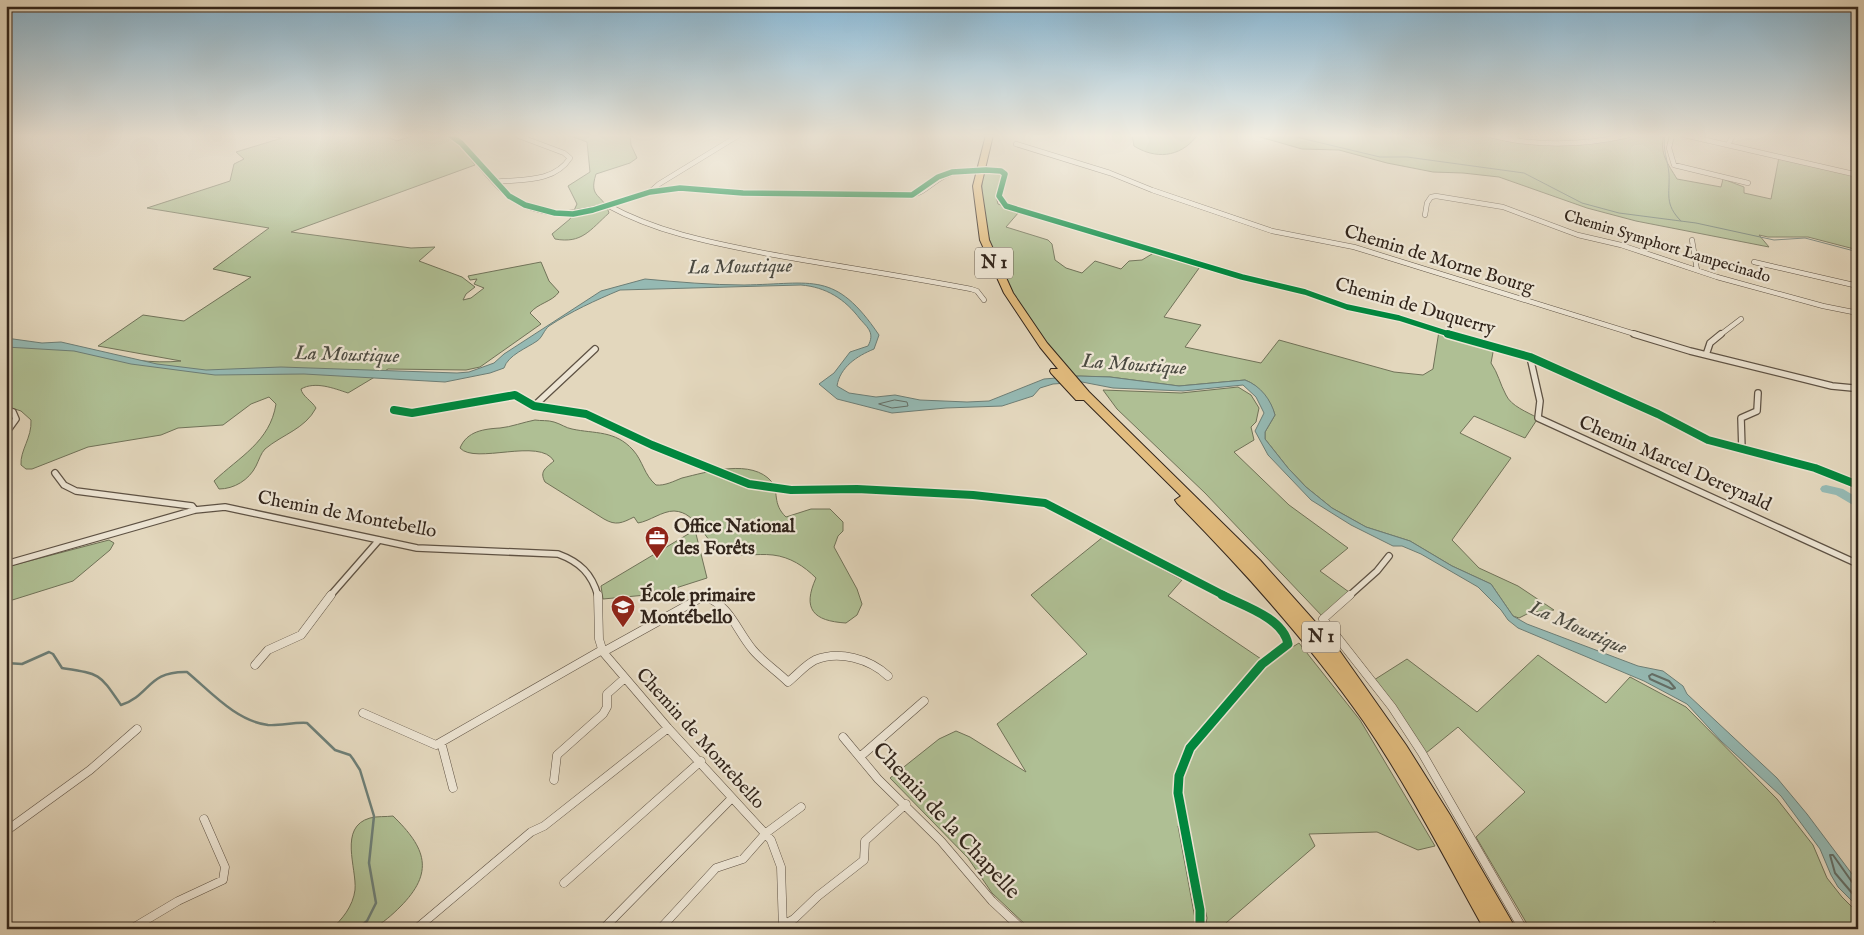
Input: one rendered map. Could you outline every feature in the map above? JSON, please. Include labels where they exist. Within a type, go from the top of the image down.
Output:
[{"type":"highway","name":"N 1","points":[[972,179],[973,223],[979,247],[1002,298],[1021,328],[1074,387],[1271,593],[1316,646],[1370,719],[1426,809],[1494,929]]},
{"type":"highway","name":"N 1","points":[[978,179],[980,222],[987,247],[1006,289],[1062,373]]},
{"type":"highway","name":"N 1","points":[[1074,387],[1239,546],[1328,646],[1380,716],[1432,798],[1508,929]]},
{"type":"street","points":[[492,179],[510,196],[525,205],[555,213],[573,214],[650,192],[667,179]]},
{"type":"street","points":[[495,182],[526,179]]},
{"type":"street","name":"Chemin de Duquerry","points":[[650,192],[698,188],[744,192],[908,195],[919,193],[936,179]]},
{"type":"street","name":"Chemin de Duquerry","points":[[1004,179],[998,196],[1000,201],[1006,206],[1242,276],[1313,294],[1347,307],[1406,320],[1463,339],[1530,357],[1658,414],[1708,440],[1816,468],[1858,485]]},
{"type":"street","name":"Chemin de Morne Bourg","points":[[1124,179],[1272,231],[1354,247],[1553,310],[1706,355],[1832,386],[1853,388],[1858,384]]},
{"type":"street","points":[[1727,179],[1748,184]]},
{"type":"street","name":"Chemin Symphort Lampecinado","points":[[1426,215],[1426,203],[1431,197],[1436,196],[1503,207],[1578,235],[1621,245],[1697,270],[1823,306],[1858,313]]},
{"type":"street","points":[[607,205],[644,224],[679,236],[806,261],[971,289],[977,292],[984,300]]},
{"type":"street","points":[[1692,240],[1697,270]]},
{"type":"street","points":[[1754,262],[1858,286]]},
{"type":"street","points":[[1706,355],[1710,343],[1740,319]]},
{"type":"street","points":[[534,406],[595,349]]},
{"type":"street","name":"Chemin Marcel Dereynald","points":[[1530,357],[1540,400],[1538,418],[1858,564]]},
{"type":"street","points":[[1742,450],[1741,418],[1757,411],[1758,393]]},
{"type":"street","points":[[394,410],[412,413],[514,394],[534,406],[586,414],[652,445],[750,484],[765,488],[807,491],[857,489],[973,495],[1045,503],[1281,627],[1286,634],[1288,644],[1262,664],[1213,720],[1190,748],[1179,776],[1178,793],[1200,910],[1200,929]]},
{"type":"street","points":[[6,410],[12,412],[16,419],[6,433]]},
{"type":"street","points":[[55,472],[64,485],[76,490],[192,506],[195,510]]},
{"type":"street","name":"Chemin de Montebello","points":[[6,564],[208,507],[239,509],[424,549],[558,554],[571,558],[589,574],[600,595],[599,640],[602,651],[668,728],[701,761],[732,798],[766,833],[778,854],[781,868],[783,927]]},
{"type":"street","points":[[255,665],[268,650],[294,640],[301,635],[331,595],[379,540]]},
{"type":"street","points":[[1390,556],[1377,571],[1323,619],[1392,707],[1422,752],[1523,929]]},
{"type":"street","points":[[363,713],[430,744],[441,742],[678,608],[704,596],[716,600],[728,610],[753,650],[788,682],[818,659],[835,657],[873,663],[888,676]]},
{"type":"street","points":[[554,780],[557,756],[562,749],[602,714],[607,706],[607,694],[625,678]]},
{"type":"street","points":[[861,756],[924,701]]},
{"type":"street","points":[[416,929],[531,832],[544,826],[668,728]]},
{"type":"street","points":[[6,831],[79,781],[106,759],[137,729]]},
{"type":"street","name":"Chemin de la Chapelle","points":[[843,737],[861,756],[878,779],[906,804],[941,841],[992,901],[1022,929]]},
{"type":"street","points":[[441,742],[453,788]]},
{"type":"street","points":[[564,883],[701,761]]},
{"type":"street","points":[[603,929],[732,798]]},
{"type":"street","points":[[783,927],[864,860],[865,841],[906,804]]},
{"type":"street","points":[[660,929],[716,868],[743,860],[766,833],[801,807]]},
{"type":"street","points":[[131,929],[178,901],[222,880],[225,867],[204,819]]},
{"type":"green space","points":[[231,179],[438,179],[291,232],[411,248],[435,247],[419,261],[462,277],[475,287],[466,294],[463,300],[471,298],[484,288],[474,284],[477,279],[470,280],[468,276],[541,262],[549,281],[559,292],[530,313],[541,324],[480,367],[466,370],[388,369],[348,393],[318,385],[301,389],[303,394],[316,408],[311,415],[300,426],[265,449],[249,476],[240,483],[225,489],[219,489],[214,481],[252,448],[267,429],[273,417],[276,404],[269,397],[251,404],[223,425],[178,428],[161,435],[88,447],[32,469],[26,469],[21,465],[21,459],[30,433],[31,420],[21,411],[6,406],[6,342],[28,342],[137,360],[181,361],[98,346],[143,315],[184,321],[251,277],[213,269],[269,228],[147,208],[230,181]]},
{"type":"green space","points":[[580,179],[595,179],[595,192],[609,213],[591,230],[579,237],[564,240],[555,239],[552,234],[570,219],[577,204],[568,186]]},
{"type":"green space","points":[[983,179],[1001,179],[996,196],[998,204],[1019,212],[1006,227],[1048,240],[1052,244],[1055,260],[1066,268],[1082,273],[1095,261],[1121,269],[1129,261],[1142,260],[1157,251],[1202,264],[1164,317],[1201,325],[1185,347],[1261,363],[1279,340],[1394,372],[1423,375],[1433,369],[1439,331],[1494,347],[1491,363],[1508,399],[1538,418],[1525,438],[1474,416],[1460,433],[1511,458],[1452,540],[1479,568],[1518,586],[1554,610],[1531,612],[1519,618],[1513,616],[1491,584],[1452,566],[1410,541],[1366,527],[1332,508],[1306,487],[1265,439],[1265,432],[1275,415],[1271,404],[1264,394],[1250,382],[1245,380],[1179,386],[1110,377],[1073,376],[1038,331],[1007,282],[995,256],[986,228],[982,201]]},
{"type":"green space","points":[[1504,179],[1677,179],[1721,187],[1723,179],[1744,187],[1744,193],[1771,199],[1775,179],[1858,179],[1858,250],[1808,237],[1768,237],[1759,235],[1769,247],[1636,221],[1587,208]]},
{"type":"green space","points":[[1238,387],[1251,395],[1259,408],[1256,422],[1251,427],[1254,440],[1234,452],[1289,505],[1348,548],[1320,571],[1349,592],[1323,617],[1205,493],[1117,409],[1103,390],[1181,393]]},
{"type":"green space","points":[[535,420],[552,421],[570,428],[604,434],[619,439],[633,450],[656,485],[716,470],[753,470],[772,482],[777,503],[786,517],[811,509],[830,509],[843,522],[843,531],[838,536],[834,547],[857,589],[862,604],[857,615],[846,623],[835,622],[818,616],[813,611],[810,598],[816,578],[807,570],[791,560],[779,556],[735,554],[723,551],[710,541],[689,516],[682,513],[670,511],[638,523],[634,517],[619,523],[604,519],[545,482],[543,472],[554,461],[547,454],[536,451],[522,451],[479,454],[460,448],[467,438],[477,432],[509,427]]},
{"type":"green space","points":[[695,530],[707,578],[657,594],[603,599],[601,586]]},
{"type":"green space","points":[[1103,537],[1182,580],[1168,596],[1267,663],[1299,643],[1360,720],[1435,846],[1418,850],[1377,832],[1309,834],[1315,846],[1219,929],[1205,929],[1207,918],[1187,829],[1178,826],[1196,924],[1195,929],[1030,929],[992,893],[968,858],[890,778],[939,739],[956,731],[970,737],[1026,772],[997,724],[1087,654],[1031,595]]},
{"type":"green space","points":[[109,540],[114,543],[110,550],[73,581],[6,602],[6,567]]},
{"type":"green space","points":[[1538,655],[1606,703],[1630,677],[1686,707],[1777,799],[1813,845],[1827,878],[1858,913],[1858,929],[1722,929],[1714,921],[1710,929],[1530,929],[1476,837],[1525,792],[1458,727],[1426,753],[1374,680],[1407,659],[1477,712]]},
{"type":"green space","points":[[393,816],[413,839],[419,850],[422,860],[422,871],[418,883],[400,907],[376,926],[364,930],[331,929],[346,912],[354,896],[355,881],[351,849],[354,830],[360,823],[370,818]]},
{"type":"water","points":[[645,279],[732,285],[805,283],[821,285],[835,290],[849,300],[863,314],[879,335],[874,349],[850,363],[842,373],[837,386],[849,393],[876,397],[895,395],[920,400],[967,402],[989,401],[1044,379],[1080,376],[1110,377],[1179,386],[1245,380],[1251,383],[1264,394],[1271,404],[1275,415],[1265,432],[1265,439],[1306,487],[1332,508],[1366,527],[1410,541],[1452,566],[1491,584],[1513,616],[1527,624],[1638,666],[1663,671],[1683,686],[1687,694],[1777,778],[1807,814],[1858,882],[1858,907],[1838,887],[1820,849],[1781,796],[1721,741],[1687,704],[1644,681],[1518,628],[1508,620],[1501,610],[1478,587],[1421,554],[1402,546],[1393,546],[1351,525],[1311,500],[1268,455],[1255,431],[1264,413],[1256,397],[1243,385],[1183,391],[1113,388],[1082,382],[1053,384],[1040,388],[1033,396],[1002,406],[946,408],[892,413],[837,399],[819,384],[834,373],[850,352],[868,346],[871,334],[854,312],[834,295],[819,288],[801,285],[620,290],[583,306],[549,326],[539,340],[509,359],[504,368],[490,373],[445,382],[304,374],[215,375],[131,364],[74,351],[6,347],[6,338],[42,343],[61,342],[157,364],[206,370],[281,367],[469,372],[494,363],[504,354],[601,291]]},
{"type":"waterway","points":[[1535,179],[1582,203],[1619,213],[1696,223],[1774,240],[1805,238],[1858,252]]},
{"type":"waterway","points":[[1669,179],[1670,204],[1681,221]]},
{"type":"waterway","points":[[1826,489],[1839,492],[1858,504]]},
{"type":"waterway","points":[[6,663],[22,664],[49,652],[53,654],[62,668],[85,672],[98,677],[121,705],[131,701],[156,679],[164,675],[187,672],[235,712],[245,718],[268,725],[307,723],[335,750],[350,755],[360,770],[374,816],[369,863],[376,903],[367,921],[357,929]]},
{"type":"cycle path","points":[[493,179],[509,196],[525,205],[555,213],[573,214],[593,210],[650,192],[680,188],[743,193],[912,195],[920,192],[936,179]]},
{"type":"cycle path","points":[[1003,179],[999,196],[1002,203],[1006,206],[1242,277],[1305,292],[1347,307],[1399,318],[1463,339],[1530,357],[1658,414],[1708,440],[1815,468],[1858,485]]},
{"type":"cycle path","points":[[394,410],[412,413],[515,395],[534,406],[586,414],[652,445],[749,484],[791,490],[857,489],[973,495],[1045,503],[1267,618],[1286,634],[1288,644],[1262,664],[1190,748],[1179,776],[1178,793],[1200,910],[1200,929]]},
{"type":"place","name":"Office National des Forêts","points":[[657,559]]},
{"type":"place","name":"École primaire Montébello","points":[[623,628]]},
{"type":"water label","name":"La Moustique","points":[[740,267]]},
{"type":"water label","name":"La Moustique","points":[[347,355]]},
{"type":"water label","name":"La Moustique","points":[[1134,365]]},
{"type":"water label","name":"La Moustique","points":[[1578,628]]}]
